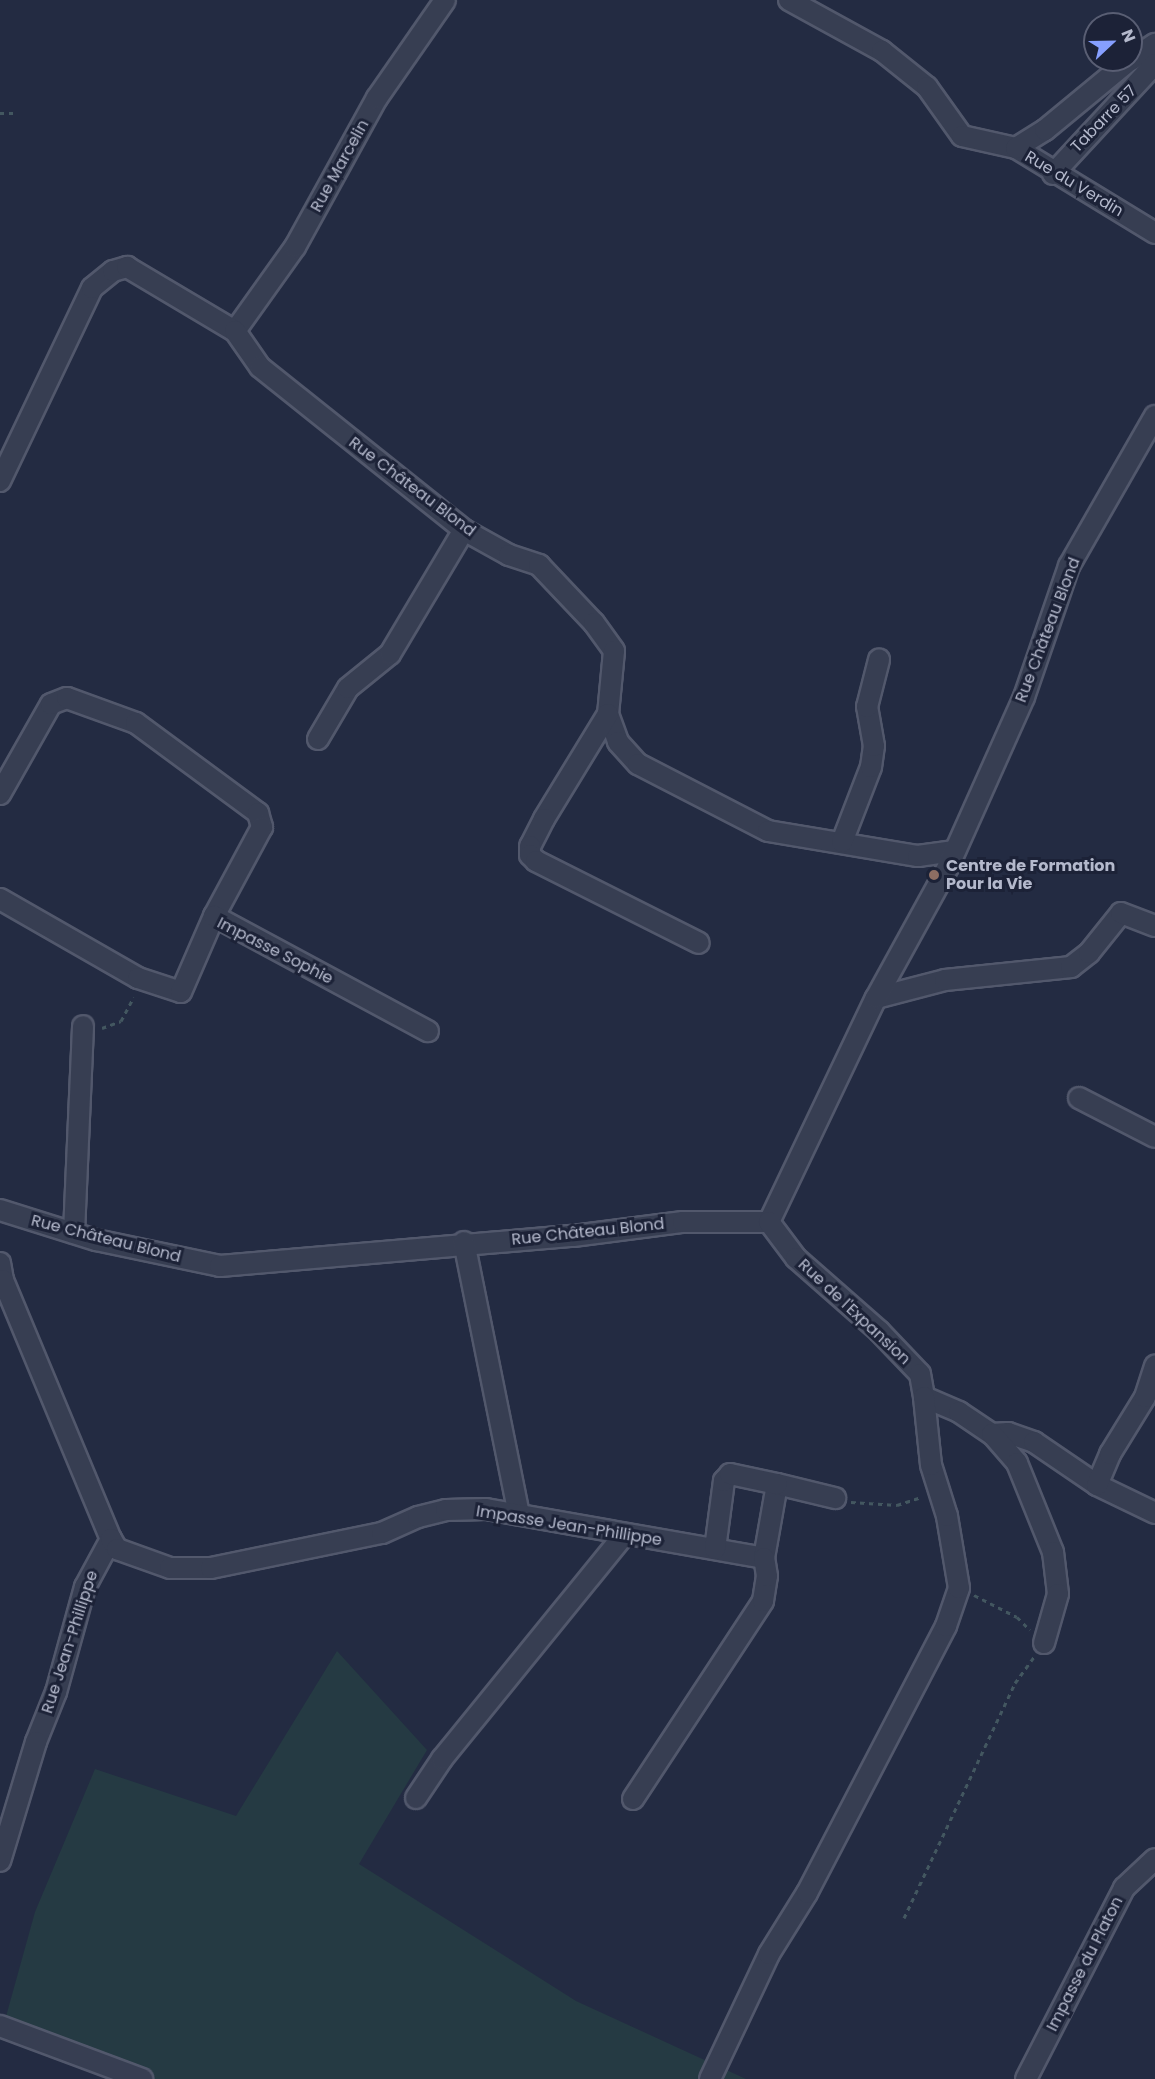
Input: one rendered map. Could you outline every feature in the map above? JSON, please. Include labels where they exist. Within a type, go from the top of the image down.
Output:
[{"type":"street","name":"Rue Marcelin","points":[[235,331],[295,247],[377,98],[445,0]]},
{"type":"street","name":"Rue du Verdin","points":[[789,0],[882,51],[927,87],[962,136],[1016,148],[1053,174],[1155,233]]},
{"type":"street","name":"Tabarre 57","points":[[1053,174],[1155,64]]},
{"type":"street","points":[[1016,148],[1045,130],[1116,72]]},
{"type":"street","name":"Rue Château Blond","points":[[0,481],[92,288],[113,271],[127,267],[235,331],[260,367],[464,530],[509,555],[539,565],[594,623],[614,651],[608,714],[618,742],[638,764],[768,831],[918,856],[955,851]]},
{"type":"street","name":"Rue Château Blond","points":[[0,1210],[74,1233],[220,1266],[464,1242],[573,1236],[682,1222],[769,1221],[876,998],[955,851],[1024,697],[1070,566],[1155,416]]},
{"type":"street","points":[[318,738],[348,688],[390,654],[464,530]]},
{"type":"street","points":[[842,842],[871,767],[874,746],[867,706],[879,660]]},
{"type":"street","points":[[0,794],[51,704],[67,698],[136,723],[258,813],[262,827],[213,916]]},
{"type":"street","points":[[608,714],[544,819],[530,846],[530,855],[536,861],[699,944]]},
{"type":"street","name":"Impasse Sophie","points":[[0,899],[144,980],[181,992],[213,916],[428,1031]]},
{"type":"street","points":[[876,998],[945,980],[1071,967],[1089,953],[1121,913],[1155,926]]},
{"type":"street","points":[[74,1233],[83,1031]]},
{"type":"street","points":[[1079,1098],[1155,1137]]},
{"type":"street","name":"Rue de l'Expansion","points":[[769,1221],[796,1258],[879,1331],[920,1374],[932,1465],[940,1493],[959,1588]]},
{"type":"street","points":[[464,1242],[519,1515]]},
{"type":"street","points":[[0,1263],[101,1521],[111,1539]]},
{"type":"street","points":[[1096,1485],[1110,1454],[1145,1397],[1155,1366]]},
{"type":"street","points":[[924,1397],[959,1412],[992,1434],[1017,1463],[1053,1552],[1058,1594],[1044,1643]]},
{"type":"street","points":[[992,1434],[1008,1432],[1034,1442],[1096,1485],[1155,1513]]},
{"type":"street","points":[[716,1550],[724,1481],[730,1474],[835,1498]]},
{"type":"street","points":[[633,1799],[763,1601],[767,1576],[765,1558],[777,1484]]},
{"type":"street","name":"Impasse Jean-Phillippe","points":[[111,1539],[117,1549],[170,1568],[211,1568],[382,1533],[418,1516],[446,1510],[486,1509],[765,1558]]},
{"type":"street","points":[[416,1798],[442,1759],[625,1534]]},
{"type":"street","name":"Rue Jean-Phillippe","points":[[0,1861],[36,1742],[57,1692],[85,1587],[111,1539]]},
{"type":"street","points":[[710,2079],[769,1954],[807,1893],[946,1626],[959,1588]]},
{"type":"street","name":"Impasse du Platon","points":[[1026,2079],[1124,1888],[1155,1858]]},
{"type":"street","points":[[0,2026],[142,2079]]},
{"type":"path","points":[[0,113],[13,113]]},
{"type":"path","points":[[83,1031],[121,1020],[144,980]]},
{"type":"path","points":[[835,1498],[864,1504],[897,1505],[940,1493]]},
{"type":"path","points":[[904,1918],[1015,1683],[1044,1643],[1017,1617],[959,1588]]},
{"type":"shaded area","points":[[337,1651],[427,1750],[359,1864],[576,2001],[746,2079],[151,2079],[0,2038],[35,1912],[95,1769],[236,1816]]},
{"type":"place","name":"Centre de Formation Pour la Vie","points":[[934,875]]}]
